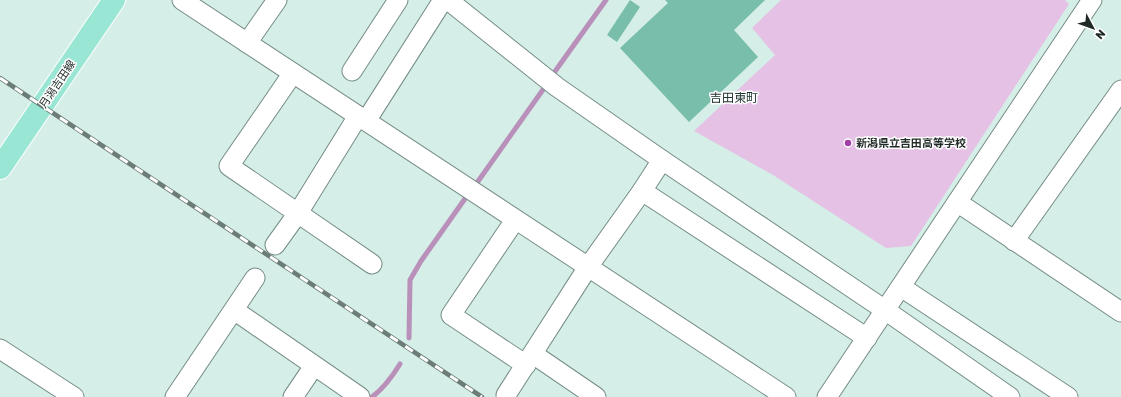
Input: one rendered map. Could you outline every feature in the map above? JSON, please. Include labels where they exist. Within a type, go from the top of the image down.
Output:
[{"type":"main road","name":"月潟吉田線","points":[[0,168],[114,0]]},
{"type":"street","points":[[182,0],[786,397]]},
{"type":"street","points":[[247,43],[277,0]]},
{"type":"street","points":[[352,71],[398,0]]},
{"type":"street","points":[[275,245],[442,0]]},
{"type":"street","points":[[448,0],[557,87],[662,160],[885,310],[1010,397]]},
{"type":"street","points":[[827,397],[1092,0]]},
{"type":"street","points":[[293,73],[229,166],[372,264]]},
{"type":"street","points":[[1014,241],[1121,90]]},
{"type":"street","points":[[506,395],[588,267],[662,160]]},
{"type":"street","points":[[642,191],[867,338]]},
{"type":"street","points":[[957,202],[1121,312]]},
{"type":"street","points":[[515,220],[451,315],[596,397]]},
{"type":"street","points":[[175,397],[255,278]]},
{"type":"street","points":[[901,287],[1068,397]]},
{"type":"street","points":[[234,310],[360,397]]},
{"type":"street","points":[[0,349],[68,395]]},
{"type":"street","points":[[293,397],[314,366]]},
{"type":"shaded area","name":"新潟県立吉田高等学校","points":[[781,0],[1065,0],[1069,4],[911,246],[886,248],[773,175],[694,131],[775,55],[752,28]]},
{"type":"building","points":[[630,0],[640,7],[617,42],[607,35]]},
{"type":"building","points":[[665,0],[765,0],[734,30],[758,57],[689,122],[620,48],[668,3]]},
{"type":"waterway","points":[[551,77],[606,0]]},
{"type":"waterway","points":[[474,187],[547,84]]},
{"type":"waterway","points":[[409,338],[410,280],[421,261],[469,193]]},
{"type":"waterway","points":[[372,397],[388,382],[400,364]]},
{"type":"railway","points":[[0,78],[482,397]]},
{"type":"place","name":"新潟県立吉田高等学校","points":[[848,143]]},
{"type":"district","name":"吉田東町","points":[[734,98]]}]
